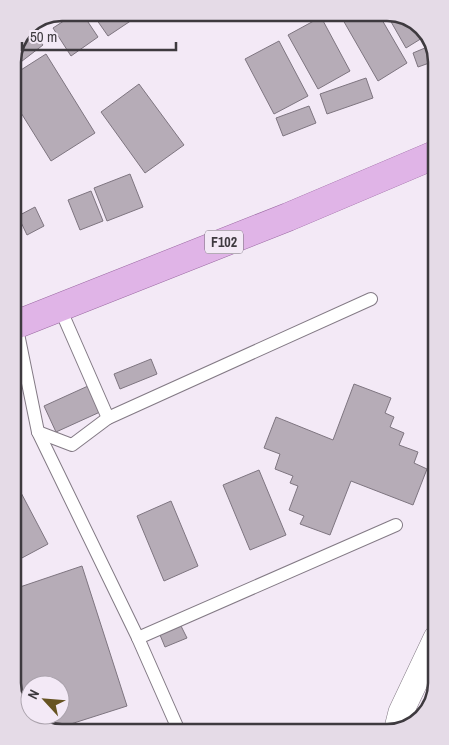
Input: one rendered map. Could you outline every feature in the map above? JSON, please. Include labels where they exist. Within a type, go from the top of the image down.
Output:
[{"type":"main road","name":"F102","points":[[21,322],[288,217],[428,158]]},
{"type":"street","points":[[399,722],[401,712],[428,655]]},
{"type":"lane","points":[[38,432],[72,445],[108,418],[371,299]]},
{"type":"lane","points":[[59,306],[108,418]]},
{"type":"lane","points":[[21,353],[38,432],[138,638],[176,724]]},
{"type":"lane","points":[[138,638],[396,525]]},
{"type":"building","points":[[64,21],[87,21],[98,37],[71,56],[53,28]]},
{"type":"building","points":[[98,21],[130,21],[108,36]]},
{"type":"building","points":[[314,21],[323,21],[350,71],[318,89],[288,35]]},
{"type":"building","points":[[344,21],[383,21],[407,63],[378,81]]},
{"type":"building","points":[[391,21],[410,28],[421,39],[406,48]]},
{"type":"building","points":[[33,33],[43,45],[21,62],[25,44]]},
{"type":"building","points":[[279,41],[308,96],[274,114],[245,59]]},
{"type":"building","points":[[425,48],[428,63],[418,67],[413,53]]},
{"type":"building","points":[[46,54],[95,133],[51,161],[21,113],[21,70]]},
{"type":"building","points":[[366,78],[373,98],[327,114],[320,94]]},
{"type":"building","points":[[139,84],[184,145],[145,173],[101,112]]},
{"type":"building","points":[[309,106],[316,123],[283,136],[276,118]]},
{"type":"building","points":[[130,174],[143,207],[107,221],[94,188]]},
{"type":"building","points":[[91,191],[103,221],[80,230],[68,200]]},
{"type":"building","points":[[35,207],[44,226],[27,235],[21,222],[21,214]]},
{"type":"building","points":[[151,359],[157,374],[120,389],[114,374]]},
{"type":"building","points":[[354,384],[391,398],[385,413],[394,417],[390,427],[404,433],[399,445],[418,452],[414,463],[427,469],[413,505],[351,481],[330,535],[300,524],[304,516],[289,510],[298,486],[290,483],[293,476],[275,469],[280,454],[264,448],[276,417],[333,440]]},
{"type":"building","points":[[88,386],[100,412],[56,432],[44,406]]},
{"type":"building","points":[[259,470],[286,535],[250,550],[223,485]]},
{"type":"building","points":[[21,493],[48,544],[21,558]]},
{"type":"building","points":[[171,501],[198,566],[164,581],[137,516]]},
{"type":"building","points":[[82,566],[127,706],[70,724],[70,675],[21,675],[21,587]]},
{"type":"building","points":[[181,626],[187,638],[165,647],[160,635]]}]
